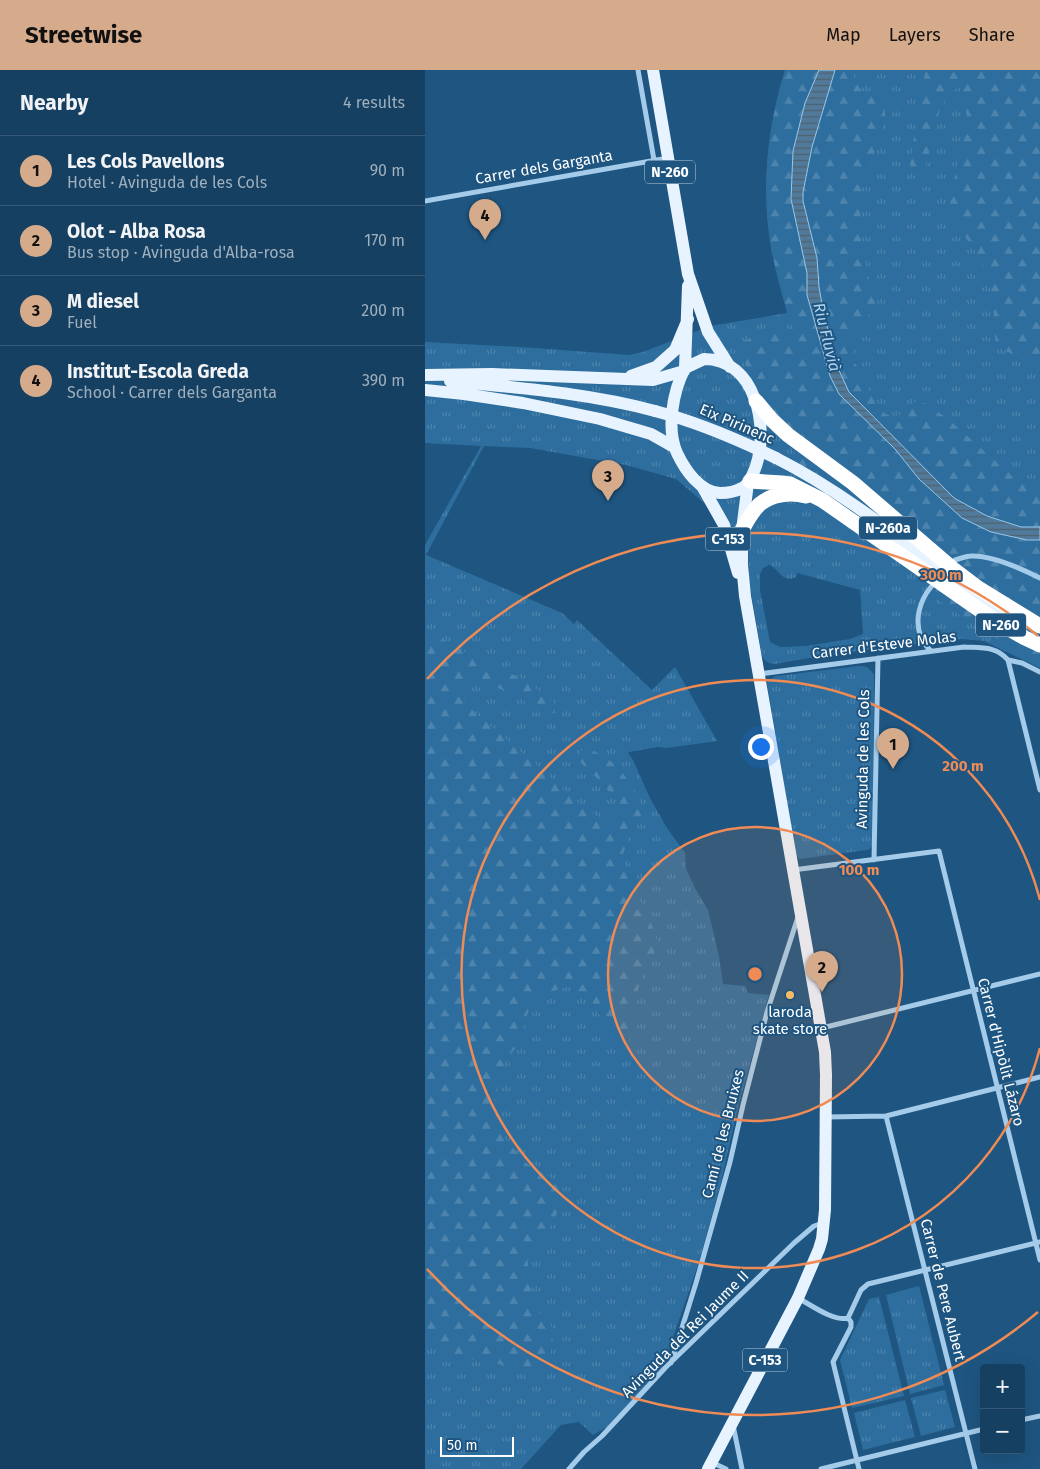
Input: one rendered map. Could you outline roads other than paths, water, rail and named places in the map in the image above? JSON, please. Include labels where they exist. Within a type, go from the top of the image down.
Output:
[{"type":"highway","name":"N-260","points":[[757,401],[771,420],[788,435],[853,483],[953,569],[978,588],[1040,626]]},
{"type":"highway","name":"N-260","points":[[749,482],[790,484],[822,500],[980,611],[1025,638],[1040,644]]},
{"type":"highway","points":[[742,530],[750,515],[761,504],[769,500],[786,494],[799,494],[822,500]]},
{"type":"main road","name":"N-260","points":[[653,70],[688,274],[708,332],[730,367]]},
{"type":"main road","name":"N-260","points":[[685,370],[704,359],[722,362],[739,374],[757,401],[761,425],[761,446],[749,482],[742,488],[726,493],[708,491],[696,481],[674,447],[673,407],[676,391],[685,370],[688,274]]},
{"type":"main road","points":[[619,379],[656,367],[675,350],[688,319]]},
{"type":"main road","points":[[425,375],[492,374],[653,380],[685,370]]},
{"type":"main road","name":"Eix Pirinenc","points":[[425,380],[542,389],[603,399],[677,417],[718,432],[776,458],[815,479],[853,503],[1040,644]]},
{"type":"main road","points":[[425,390],[523,403],[600,419],[651,434],[674,447]]},
{"type":"main road","name":"C-153","points":[[710,1465],[798,1298],[816,1258],[822,1239],[824,1223],[826,1075],[821,1028],[745,596],[742,565],[742,530],[749,482]]},
{"type":"main road","name":"C-153","points":[[702,486],[724,526],[745,596]]},
{"type":"main road","name":"Eix Pirinenc","points":[[993,608],[1040,631]]},
{"type":"street","points":[[639,70],[654,160]]},
{"type":"street","name":"Carrer dels Garganta","points":[[425,202],[668,158]]},
{"type":"street","points":[[955,560],[971,556],[985,558],[1017,567],[1040,578]]},
{"type":"street","points":[[931,587],[924,595],[917,617],[921,638],[931,651]]},
{"type":"street","name":"Carrer d'Esteve Molas","points":[[759,674],[964,647],[994,650],[1002,653],[1008,660],[1040,672]]},
{"type":"street","name":"Avinguda de les Cols","points":[[874,860],[878,658]]},
{"type":"street","points":[[1008,660],[1040,790]]},
{"type":"street","name":"Carrer d'Hipòlit Lázaro","points":[[874,860],[939,851],[997,1087],[1038,1243],[1040,1260]]},
{"type":"street","points":[[792,870],[874,860]]},
{"type":"street","name":"Camí de les Bruixes","points":[[671,1363],[730,1162],[767,1012],[800,910]]},
{"type":"street","points":[[821,1028],[1040,974]]},
{"type":"street","points":[[826,1116],[886,1116],[1040,1077]]},
{"type":"street","name":"Carrer de Pere Aubert","points":[[886,1116],[975,1469]]},
{"type":"street","name":"Avinguda del Rei Jaume II","points":[[569,1469],[671,1363],[794,1243],[814,1226],[824,1223]]},
{"type":"street","points":[[798,1298],[842,1320],[848,1318],[861,1290],[868,1284],[1038,1243]]},
{"type":"street","points":[[848,1318],[851,1322],[851,1327],[833,1362],[859,1469]]},
{"type":"street","points":[[1025,1419],[1040,1416]]},
{"type":"street","points":[[733,1422],[743,1469]]},
{"type":"street","points":[[821,1469],[980,1430]]},
{"type":"street","points":[[710,1465],[727,1469]]},
{"type":"water","name":"Riu Fluvià","points":[[819,70],[835,70],[812,147],[803,201],[817,258],[823,310],[837,366],[849,392],[954,498],[987,516],[1021,527],[1040,527],[1040,540],[1027,540],[991,532],[962,518],[919,479],[895,449],[839,394],[830,376],[807,295],[807,273],[791,199],[793,151],[805,103]]},
{"type":"place","name":"Institut-Escola Greda","points":[[485,240]]},
{"type":"place","name":"M diesel","points":[[608,501]]},
{"type":"place","name":"Les Cols Pavellons","points":[[893,769]]},
{"type":"place","name":"Olot - Alba Rosa","points":[[822,992]]},
{"type":"place","name":"laroda skate store","points":[[790,995]]}]
